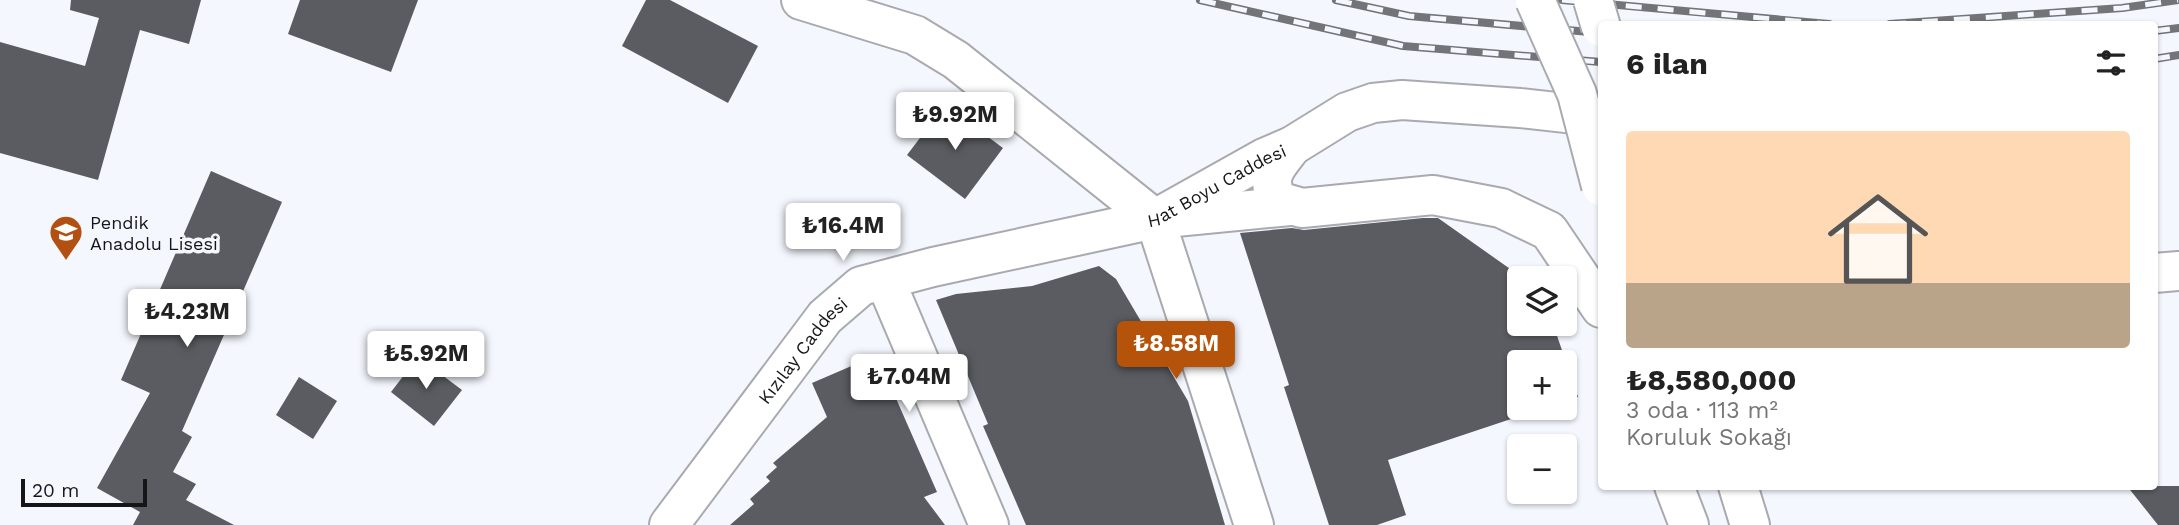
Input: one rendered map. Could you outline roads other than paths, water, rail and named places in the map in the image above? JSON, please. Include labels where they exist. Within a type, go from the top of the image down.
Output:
[{"type":"street","name":"Hat Boyu Caddesi","points":[[801,0],[915,35],[956,60],[1155,219],[1264,158],[1292,146],[1347,112],[1373,103],[1402,100],[1520,107],[1598,117]]},
{"type":"street","points":[[1535,0],[1577,94],[1598,174]]},
{"type":"street","points":[[1593,0],[1599,21]]},
{"type":"street","points":[[1292,146],[1271,179],[1271,190],[1278,201],[1302,208],[1433,195],[1501,208],[1549,231],[1598,304]]},
{"type":"street","points":[[1254,525],[1155,219],[1290,205]]},
{"type":"street","name":"Kızılay Caddesi","points":[[669,525],[825,317],[861,286],[933,267],[1155,219]]},
{"type":"street","points":[[885,280],[989,525]]},
{"type":"street","points":[[1676,490],[1689,525]]},
{"type":"street","points":[[1691,490],[1702,525]]},
{"type":"street","points":[[1739,490],[1750,525]]},
{"type":"railway","points":[[1200,0],[1403,46],[1598,62]]},
{"type":"railway","points":[[1336,0],[1409,16],[1598,33]]},
{"type":"railway","points":[[1562,0],[1796,21]]},
{"type":"railway","points":[[1934,21],[2122,8],[2178,0]]},
{"type":"railway","points":[[2158,31],[2179,28]]},
{"type":"railway","points":[[2158,58],[2179,55]]},
{"type":"place","name":"Pendik Anadolu Lisesi","points":[[66,262]]}]
